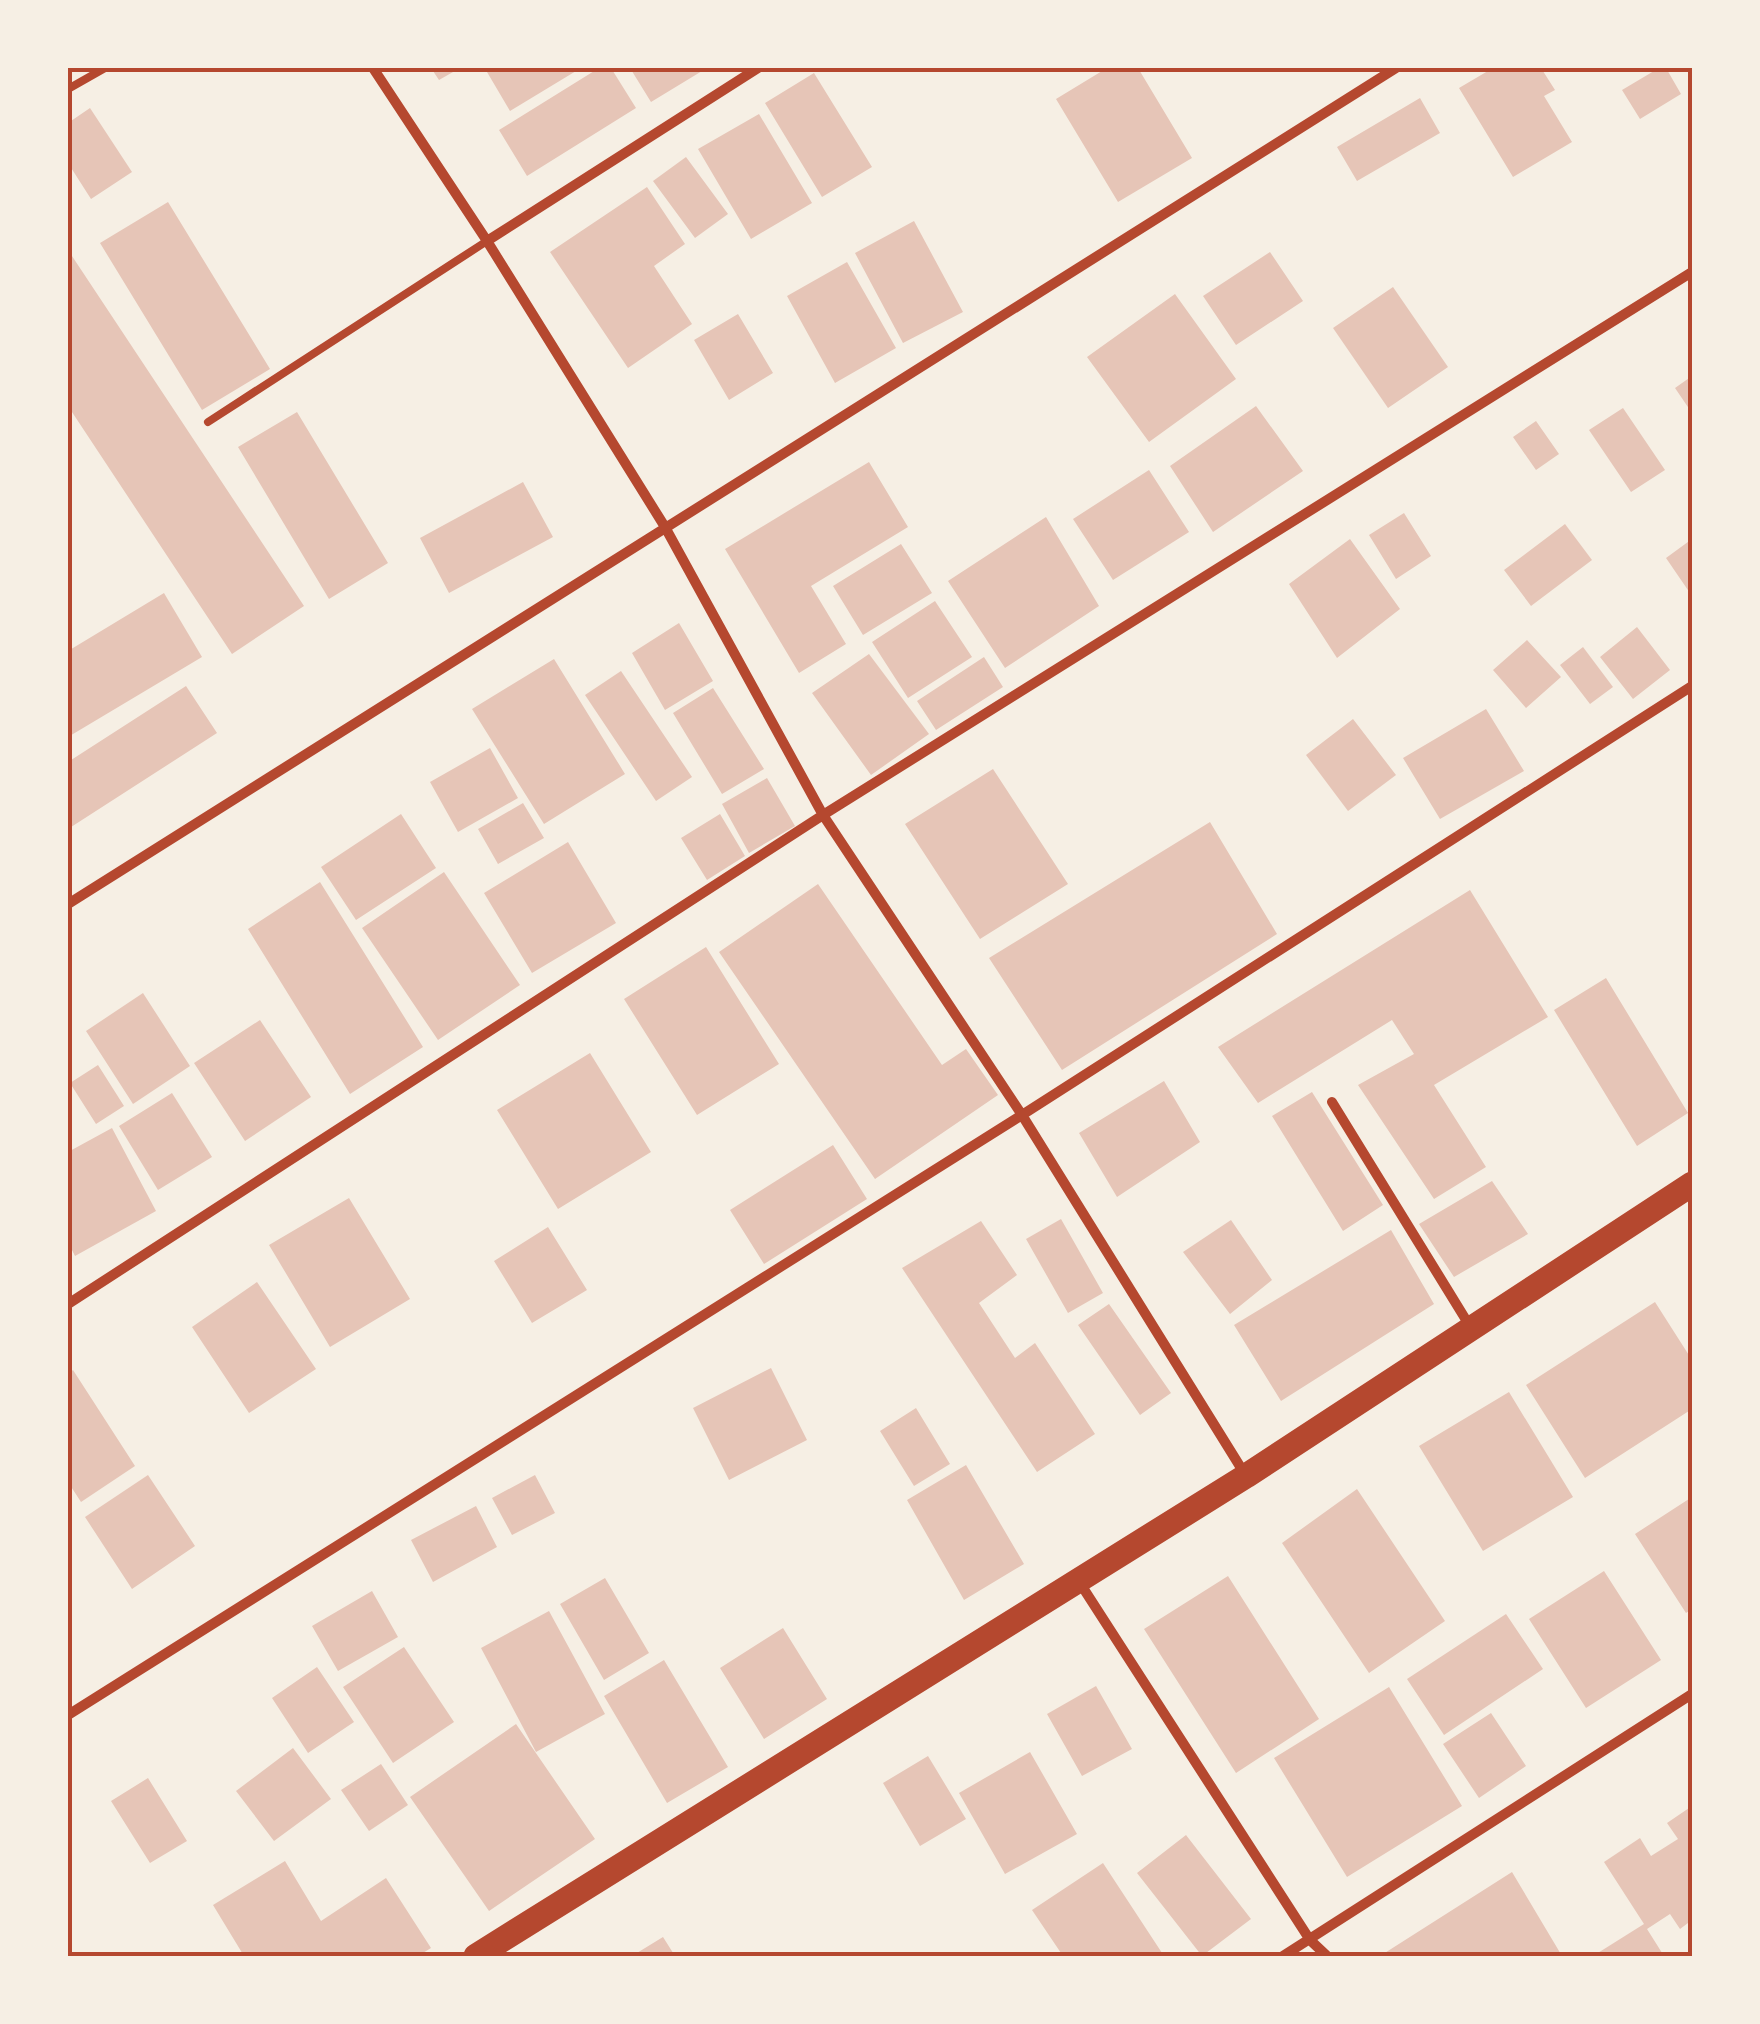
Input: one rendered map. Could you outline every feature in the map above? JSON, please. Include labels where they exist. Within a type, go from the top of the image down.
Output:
[{"type":"main road","points":[[476,1956],[1246,1476],[1692,1184]]},
{"type":"street","points":[[373,68],[487,241],[665,527],[823,815],[1022,1115],[1246,1476]]},
{"type":"street","points":[[487,241],[758,68]]},
{"type":"street","points":[[68,904],[1396,68]]},
{"type":"street","points":[[68,1304],[823,815],[1692,272]]},
{"type":"street","points":[[68,1715],[1022,1115],[1692,686]]},
{"type":"street","points":[[1332,1102],[1471,1329]]},
{"type":"street","points":[[1077,1579],[1310,1940],[1327,1956]]},
{"type":"street","points":[[1283,1956],[1692,1694]]},
{"type":"lane","points":[[68,90],[105,68]]},
{"type":"lane","points":[[208,422],[487,241]]},
{"type":"building","points":[[431,68],[460,68],[439,80]]},
{"type":"building","points":[[495,68],[581,68],[510,111],[487,72]]},
{"type":"building","points":[[599,68],[611,68],[636,108],[527,176],[499,130]]},
{"type":"building","points":[[630,68],[707,68],[651,102]]},
{"type":"building","points":[[1107,68],[1138,68],[1192,158],[1118,202],[1056,99]]},
{"type":"building","points":[[1493,68],[1541,68],[1555,90],[1544,96],[1572,142],[1513,177],[1459,88]]},
{"type":"building","points":[[1659,68],[1666,68],[1681,94],[1640,119],[1622,90]]},
{"type":"building","points":[[814,73],[872,167],[822,197],[765,103]]},
{"type":"building","points":[[1420,98],[1440,133],[1357,181],[1337,147]]},
{"type":"building","points":[[90,108],[132,172],[91,199],[68,163],[68,123]]},
{"type":"building","points":[[759,114],[812,203],[751,239],[698,149]]},
{"type":"building","points":[[686,157],[728,214],[695,238],[653,181]]},
{"type":"building","points":[[647,187],[685,244],[654,266],[692,324],[628,368],[550,252]]},
{"type":"building","points":[[168,202],[270,369],[202,410],[100,243]]},
{"type":"building","points":[[914,221],[963,312],[903,343],[855,253]]},
{"type":"building","points":[[68,250],[304,606],[232,654],[68,406]]},
{"type":"building","points":[[1270,252],[1303,301],[1236,345],[1203,296]]},
{"type":"building","points":[[847,262],[896,348],[835,383],[787,296]]},
{"type":"building","points":[[1393,287],[1448,367],[1388,408],[1333,328]]},
{"type":"building","points":[[1175,294],[1236,379],[1149,442],[1087,357]]},
{"type":"building","points":[[738,314],[773,373],[729,400],[694,340]]},
{"type":"building","points":[[1692,376],[1692,413],[1675,388]]},
{"type":"building","points":[[1256,406],[1303,471],[1213,532],[1170,466]]},
{"type":"building","points":[[1623,408],[1665,470],[1631,492],[1589,430]]},
{"type":"building","points":[[297,412],[388,563],[329,599],[238,447]]},
{"type":"building","points":[[1536,421],[1559,454],[1536,470],[1513,437]]},
{"type":"building","points":[[869,462],[908,527],[811,586],[846,644],[799,673],[725,549]]},
{"type":"building","points":[[1149,470],[1189,532],[1113,580],[1073,519]]},
{"type":"building","points":[[523,482],[553,537],[449,593],[420,538]]},
{"type":"building","points":[[1404,513],[1431,556],[1396,579],[1369,535]]},
{"type":"building","points":[[1046,517],[1099,606],[1005,668],[948,581]]},
{"type":"building","points":[[1565,524],[1592,560],[1531,606],[1504,570]]},
{"type":"building","points":[[1350,539],[1400,609],[1337,658],[1289,584]]},
{"type":"building","points":[[1692,539],[1692,596],[1666,558]]},
{"type":"building","points":[[901,544],[932,593],[863,635],[833,586]]},
{"type":"building","points":[[164,593],[202,657],[68,737],[68,651]]},
{"type":"building","points":[[935,601],[972,657],[908,698],[872,642]]},
{"type":"building","points":[[679,623],[713,681],[665,710],[632,653]]},
{"type":"building","points":[[1637,627],[1670,670],[1633,699],[1600,657]]},
{"type":"building","points":[[1527,640],[1561,677],[1526,708],[1493,670]]},
{"type":"building","points":[[1583,647],[1613,687],[1590,704],[1560,665]]},
{"type":"building","points":[[869,654],[929,734],[871,775],[812,693]]},
{"type":"building","points":[[984,657],[1003,687],[936,730],[917,701]]},
{"type":"building","points":[[554,659],[625,774],[544,824],[472,709]]},
{"type":"building","points":[[621,671],[692,777],[656,801],[585,695]]},
{"type":"building","points":[[186,686],[217,733],[68,829],[68,762]]},
{"type":"building","points":[[713,688],[764,769],[722,794],[673,713]]},
{"type":"building","points":[[1486,709],[1524,771],[1440,819],[1403,758]]},
{"type":"building","points":[[1353,719],[1396,775],[1348,811],[1306,755]]},
{"type":"building","points":[[490,748],[518,798],[458,832],[430,782]]},
{"type":"building","points":[[993,769],[1068,884],[980,939],[905,824]]},
{"type":"building","points":[[767,778],[795,826],[749,853],[722,804]]},
{"type":"building","points":[[523,803],[544,838],[498,864],[478,829]]},
{"type":"building","points":[[401,814],[436,868],[356,920],[321,867]]},
{"type":"building","points":[[720,814],[745,856],[707,880],[681,838]]},
{"type":"building","points":[[1210,822],[1277,934],[1062,1070],[989,958]]},
{"type":"building","points":[[568,842],[616,923],[532,973],[484,893]]},
{"type":"building","points":[[444,872],[520,985],[438,1040],[362,928]]},
{"type":"building","points":[[320,882],[423,1047],[350,1094],[248,929]]},
{"type":"building","points":[[818,884],[942,1065],[966,1049],[998,1095],[875,1179],[719,952]]},
{"type":"building","points":[[1470,890],[1548,1017],[1434,1085],[1486,1167],[1434,1199],[1358,1085],[1414,1054],[1392,1020],[1258,1103],[1218,1047]]},
{"type":"building","points":[[706,947],[779,1064],[697,1115],[624,999]]},
{"type":"building","points":[[1606,978],[1688,1113],[1637,1146],[1554,1010]]},
{"type":"building","points":[[143,993],[190,1066],[133,1104],[86,1031]]},
{"type":"building","points":[[260,1020],[311,1097],[245,1141],[194,1063]]},
{"type":"building","points":[[590,1053],[651,1152],[558,1209],[497,1110]]},
{"type":"building","points":[[98,1065],[124,1106],[96,1124],[70,1083]]},
{"type":"building","points":[[1164,1081],[1200,1142],[1117,1197],[1079,1133]]},
{"type":"building","points":[[1312,1092],[1383,1205],[1343,1231],[1272,1116]]},
{"type":"building","points":[[172,1093],[212,1157],[158,1190],[119,1126]]},
{"type":"building","points":[[112,1128],[156,1211],[75,1256],[68,1242],[68,1152]]},
{"type":"building","points":[[833,1145],[867,1199],[764,1264],[730,1210]]},
{"type":"building","points":[[1492,1181],[1528,1234],[1454,1277],[1419,1224]]},
{"type":"building","points":[[349,1198],[410,1299],[330,1347],[269,1245]]},
{"type":"building","points":[[1061,1219],[1103,1293],[1068,1313],[1026,1239]]},
{"type":"building","points":[[1231,1220],[1272,1280],[1230,1314],[1183,1252]]},
{"type":"building","points":[[981,1221],[1017,1275],[979,1303],[1015,1358],[1035,1343],[1095,1434],[1037,1472],[902,1268]]},
{"type":"building","points":[[548,1227],[587,1290],[532,1323],[494,1261]]},
{"type":"building","points":[[1391,1230],[1434,1304],[1281,1401],[1234,1325]]},
{"type":"building","points":[[257,1282],[316,1369],[249,1413],[192,1327]]},
{"type":"building","points":[[1655,1302],[1692,1360],[1692,1409],[1585,1478],[1526,1385]]},
{"type":"building","points":[[1109,1304],[1171,1393],[1140,1415],[1078,1325]]},
{"type":"building","points":[[771,1368],[807,1440],[729,1480],[693,1408]]},
{"type":"building","points":[[73,1370],[135,1466],[81,1502],[68,1482],[68,1374]]},
{"type":"building","points":[[1509,1392],[1573,1497],[1483,1551],[1419,1446]]},
{"type":"building","points":[[916,1408],[950,1464],[914,1486],[880,1431]]},
{"type":"building","points":[[966,1465],[1024,1564],[964,1600],[907,1500]]},
{"type":"building","points":[[148,1475],[195,1546],[132,1589],[85,1517]]},
{"type":"building","points":[[535,1475],[555,1513],[512,1535],[492,1498]]},
{"type":"building","points":[[1357,1489],[1445,1621],[1369,1673],[1282,1543]]},
{"type":"building","points":[[1692,1497],[1692,1609],[1686,1613],[1635,1534]]},
{"type":"building","points":[[476,1506],[497,1547],[433,1582],[411,1540]]},
{"type":"building","points":[[1604,1571],[1661,1660],[1586,1708],[1529,1619]]},
{"type":"building","points":[[1228,1576],[1319,1719],[1236,1773],[1144,1629]]},
{"type":"building","points":[[605,1578],[649,1653],[604,1680],[560,1604]]},
{"type":"building","points":[[372,1591],[398,1637],[338,1671],[312,1626]]},
{"type":"building","points":[[549,1611],[605,1714],[536,1752],[481,1648]]},
{"type":"building","points":[[1506,1614],[1543,1669],[1444,1735],[1407,1679]]},
{"type":"building","points":[[783,1628],[827,1699],[764,1739],[720,1668]]},
{"type":"building","points":[[404,1647],[454,1722],[393,1763],[343,1687]]},
{"type":"building","points":[[664,1660],[728,1767],[667,1803],[604,1696]]},
{"type":"building","points":[[317,1667],[354,1722],[308,1753],[272,1698]]},
{"type":"building","points":[[1096,1686],[1132,1749],[1082,1776],[1047,1714]]},
{"type":"building","points":[[1389,1687],[1462,1806],[1347,1877],[1274,1758]]},
{"type":"building","points":[[1491,1713],[1526,1766],[1479,1798],[1443,1744]]},
{"type":"building","points":[[516,1724],[595,1839],[489,1911],[410,1797]]},
{"type":"building","points":[[293,1748],[331,1799],[274,1841],[236,1791]]},
{"type":"building","points":[[1030,1752],[1077,1834],[1005,1874],[959,1793]]},
{"type":"building","points":[[928,1756],[966,1819],[920,1846],[883,1783]]},
{"type":"building","points":[[381,1764],[408,1805],[369,1831],[341,1790]]},
{"type":"building","points":[[148,1778],[187,1841],[150,1863],[111,1801]]},
{"type":"building","points":[[1692,1806],[1692,1920],[1680,1929],[1670,1914],[1647,1929],[1664,1956],[1593,1956],[1644,1924],[1604,1862],[1640,1838],[1651,1856],[1678,1839],[1667,1823]]},
{"type":"building","points":[[1186,1835],[1251,1919],[1202,1956],[1137,1873]]},
{"type":"building","points":[[285,1861],[321,1921],[386,1878],[431,1948],[418,1956],[244,1956],[213,1905]]},
{"type":"building","points":[[1103,1863],[1164,1956],[1063,1956],[1032,1910]]},
{"type":"building","points":[[1512,1872],[1562,1956],[1380,1956]]},
{"type":"building","points":[[663,1937],[675,1956],[632,1956]]}]
